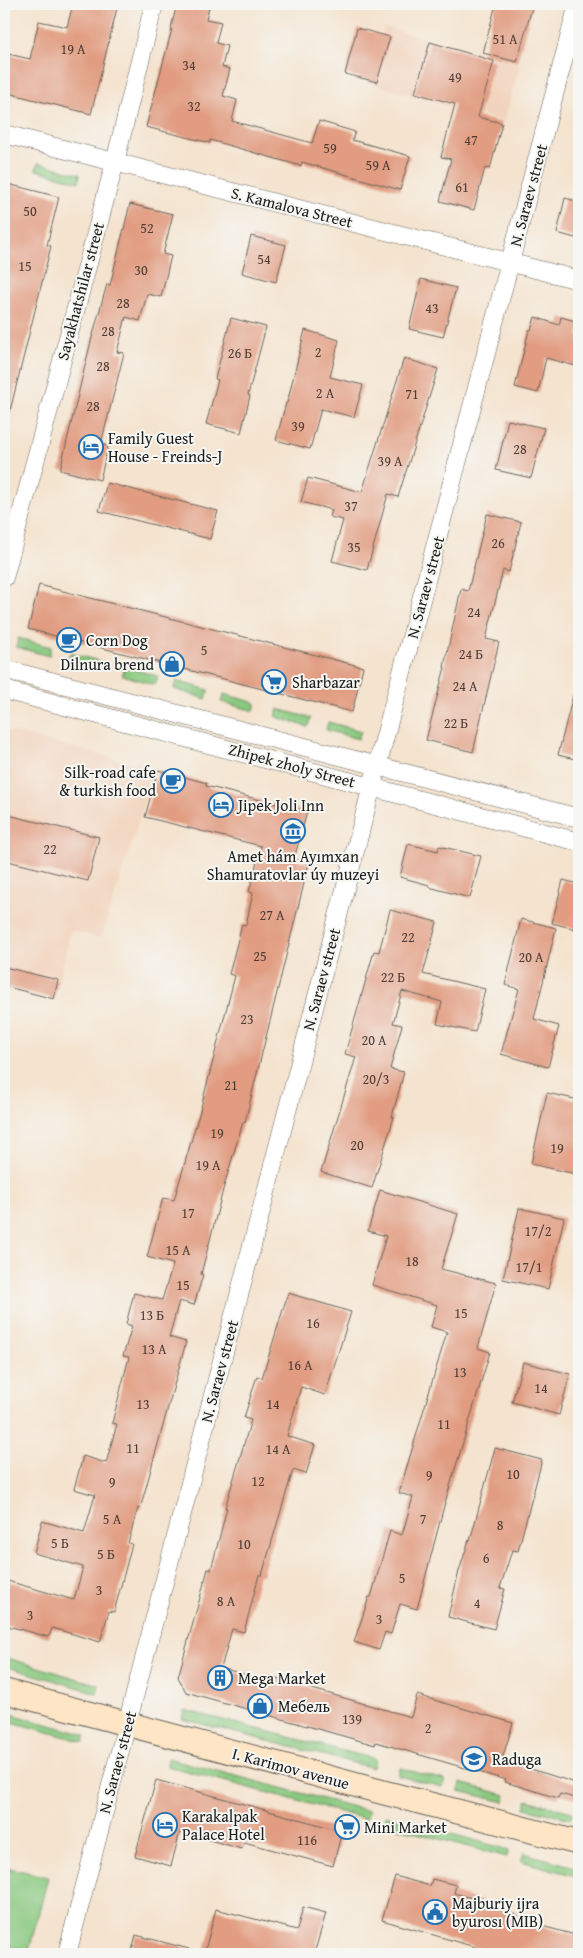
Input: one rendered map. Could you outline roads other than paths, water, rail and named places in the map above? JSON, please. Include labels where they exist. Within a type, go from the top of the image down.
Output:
[{"type":"main road","name":"I. Karimov avenue","points":[[4,1691],[579,1843]]},
{"type":"street","name":"Sayakhatshilar street","points":[[4,578],[115,162],[154,4]]},
{"type":"street","name":"N. Saraev street","points":[[67,1954],[578,4]]},
{"type":"street","name":"S. Kamalova Street","points":[[4,134],[579,280]]},
{"type":"street","name":"Zhipek zholy Street","points":[[4,669],[579,818]]},
{"type":"street","name":"Zhipek zholy Street","points":[[4,690],[579,842]]},
{"type":"place","name":"Family Guest House - Freinds-J","points":[[91,447]]},
{"type":"place","name":"Corn Dog","points":[[69,640]]},
{"type":"place","name":"Dilnura brend","points":[[172,664]]},
{"type":"place","name":"Sharbazar","points":[[274,682]]},
{"type":"place","name":"Silk-road cafe & turkish food","points":[[173,781]]},
{"type":"place","name":"Jipek Joli Inn","points":[[221,805]]},
{"type":"place","name":"Amet hám Ayımxan Shamuratovlar úy muzeyi","points":[[293,831]]},
{"type":"place","name":"Mega Market","points":[[220,1678]]},
{"type":"place","name":"Мебель","points":[[260,1706]]},
{"type":"place","name":"Raduga","points":[[474,1759]]},
{"type":"place","name":"Karakalpak Palace Hotel","points":[[165,1825]]},
{"type":"place","name":"Mini Market","points":[[347,1827]]},
{"type":"place","name":"Majburiy ijra byurosı (MIB)","points":[[435,1912]]}]
